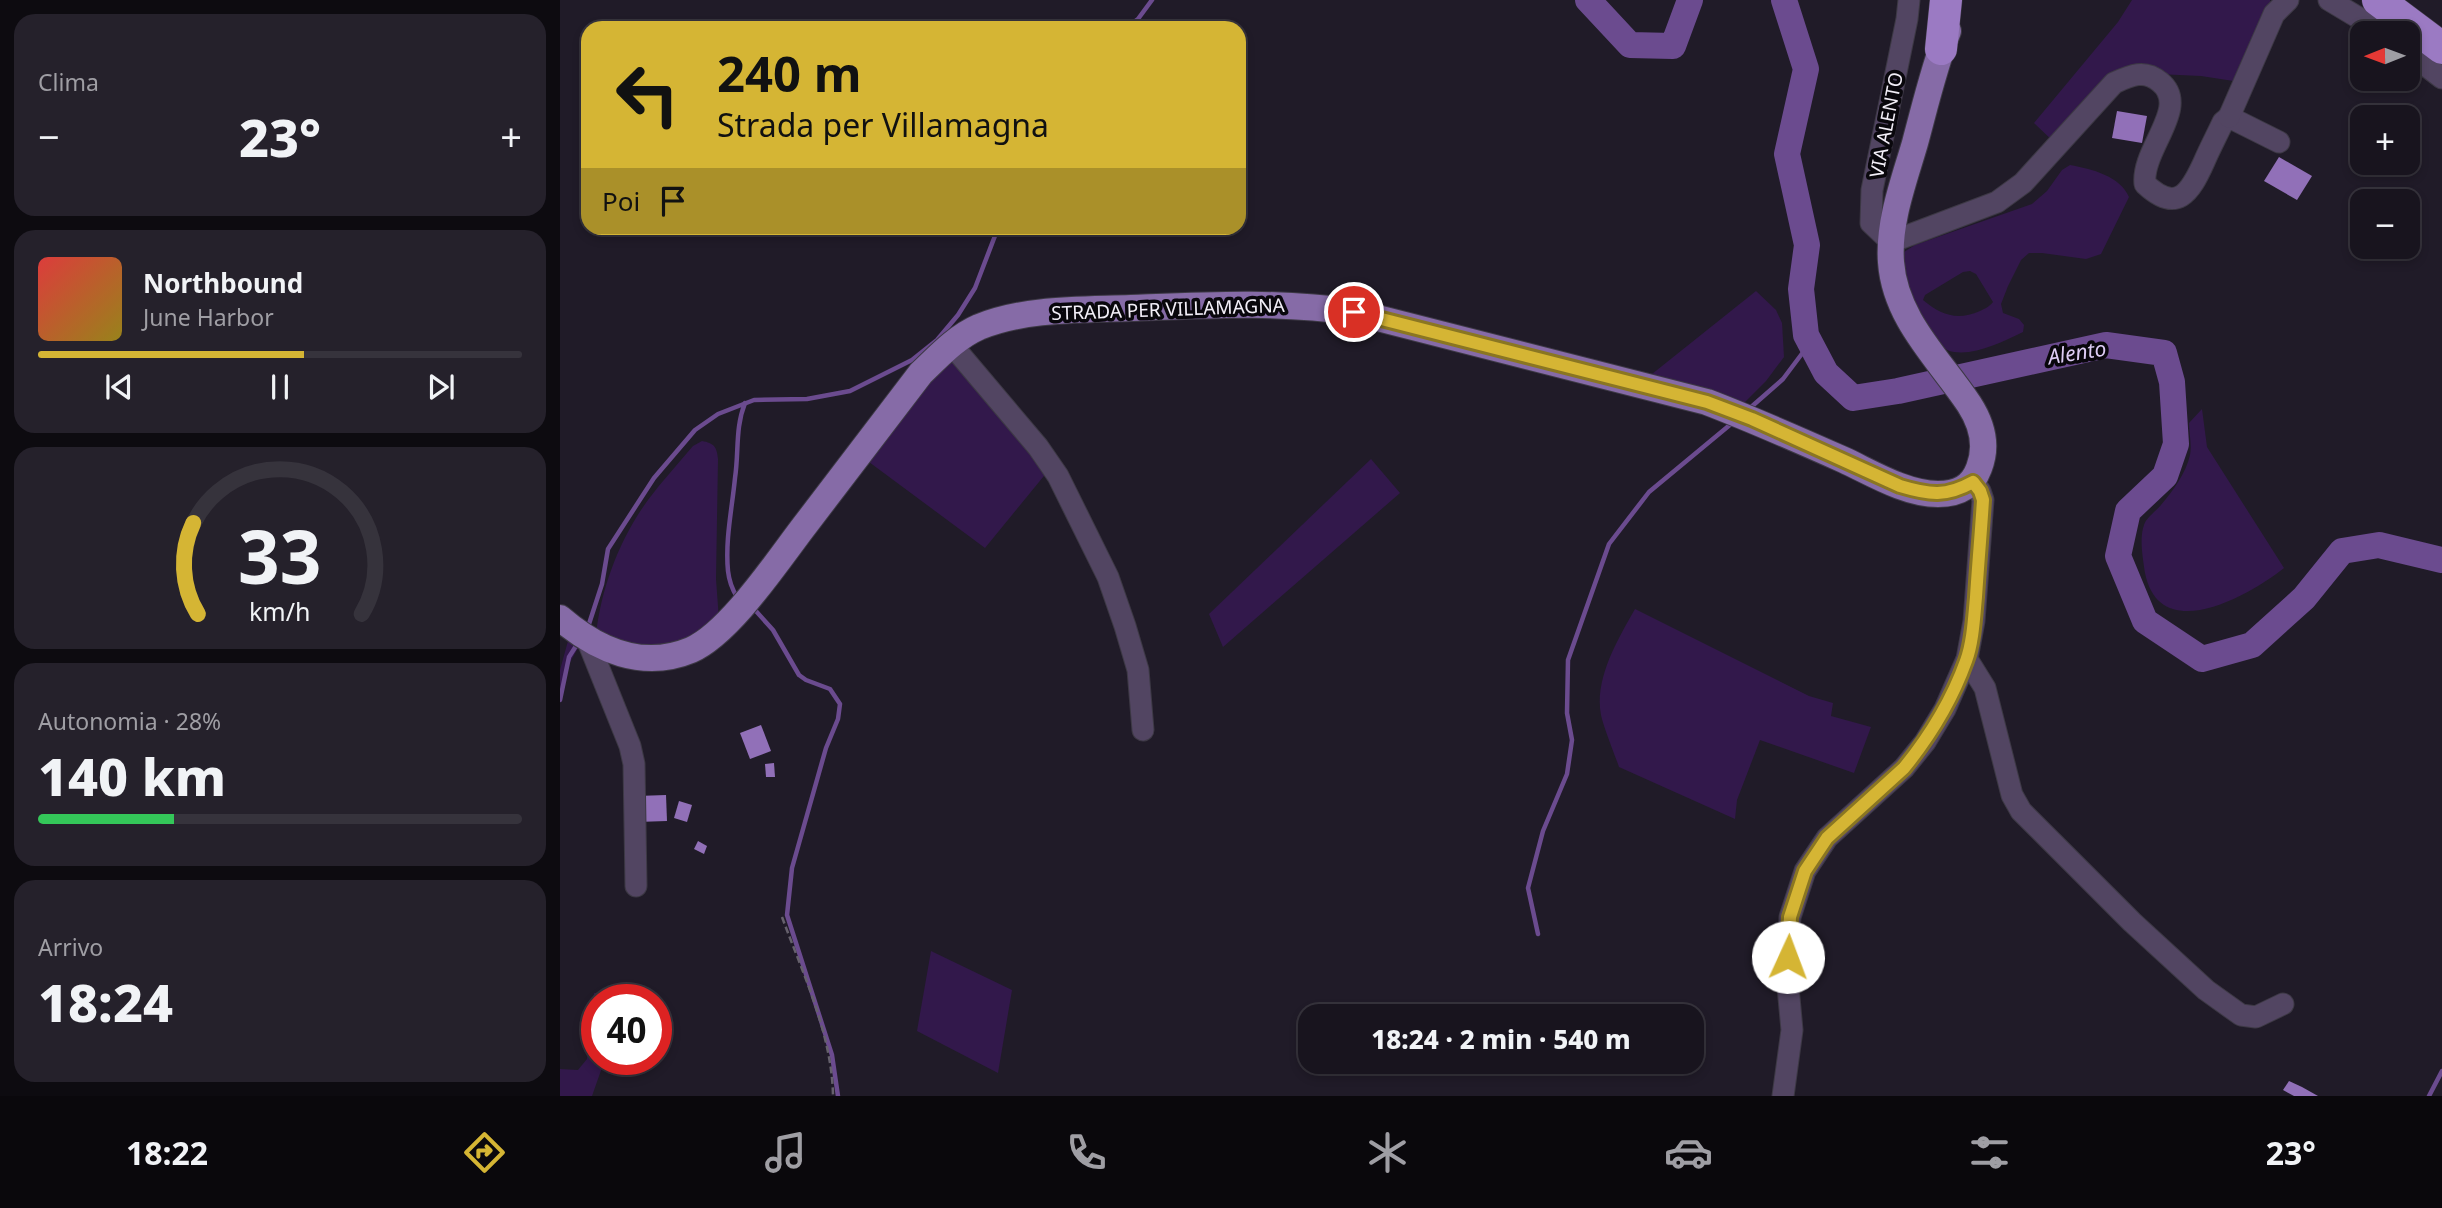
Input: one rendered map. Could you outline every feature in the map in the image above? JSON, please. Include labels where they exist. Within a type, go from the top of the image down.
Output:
[{"type":"highway","points":[[1941,49],[1946,0]]},
{"type":"highway","points":[[2378,0],[2442,48]]},
{"type":"main road","points":[[1959,0],[1941,49],[1896,211],[1891,262],[1895,290],[1906,317],[1980,424],[1984,441],[1981,465],[1973,482]]},
{"type":"main road","name":"STRADA PER VILLAMAGNA","points":[[560,618],[587,639],[622,654],[653,658],[681,653],[709,641],[747,601],[920,373],[951,344],[976,328],[999,320],[1055,311],[1252,303],[1305,305],[1354,312],[1707,402],[1752,419],[1900,486],[1920,492],[1955,492],[1973,482]]},
{"type":"street","name":"VIA ALENTO","points":[[1891,242],[1871,223],[1872,190],[1909,0]]},
{"type":"street","points":[[1891,242],[1997,202],[2023,183],[2115,83],[2129,76],[2153,76],[2167,87],[2172,97],[2169,114],[2144,171],[2145,184],[2157,195],[2169,198],[2192,188],[2223,122],[2229,117],[2274,14],[2288,0]]},
{"type":"street","points":[[2329,0],[2364,21]]},
{"type":"street","points":[[2420,61],[2442,78]]},
{"type":"street","points":[[2229,117],[2279,142]]},
{"type":"street","points":[[951,344],[1038,447],[1064,487],[1108,578],[1125,626],[1138,670],[1143,730]]},
{"type":"street","points":[[1783,1096],[1792,1030],[1787,976],[1790,917],[1805,871],[1827,838],[1911,760],[1945,709],[1967,659],[1974,621],[1983,500],[1973,482]]},
{"type":"street","points":[[587,639],[630,746],[634,764],[636,886]]},
{"type":"street","points":[[1967,659],[1985,688],[2012,795],[2021,811],[2132,922],[2206,990],[2241,1015],[2256,1017],[2283,1004]]},
{"type":"path","points":[[782,917],[813,1002],[827,1050],[832,1069],[833,1096]]},
{"type":"shaded area","points":[[2132,0],[2270,0],[2271,10],[2240,82],[2201,76],[2136,73],[2055,143],[2034,123],[2118,22]]},
{"type":"shaded area","points":[[2070,165],[2104,175],[2119,184],[2129,197],[2101,254],[2086,259],[2029,253],[2021,260],[2001,304],[2003,313],[2019,319],[2024,325],[2023,332],[1972,352],[1954,352],[1944,348],[1935,340],[1919,314],[1900,260],[1904,252],[1915,245],[2032,204],[2047,191],[2062,170]],"holes":[[[1963,272],[1976,274],[1993,302],[1980,311],[1964,316],[1950,315],[1923,300],[1925,295]]]},
{"type":"shaded area","points":[[1756,291],[1776,310],[1782,323],[1784,357],[1766,381],[1737,410],[1642,382]]},
{"type":"shaded area","points":[[951,355],[1048,471],[985,548],[869,462]]},
{"type":"shaded area","points":[[2202,409],[2207,447],[2284,568],[2250,591],[2229,601],[2187,611],[2168,607],[2154,595],[2145,573],[2142,536],[2145,522],[2170,494],[2188,462],[2191,451],[2189,423]]},
{"type":"shaded area","points":[[702,441],[714,446],[718,459],[716,579],[719,620],[688,640],[660,647],[646,647],[596,635],[607,582],[629,531],[659,486],[693,446]]},
{"type":"shaded area","points":[[1371,459],[1400,493],[1223,647],[1209,614]]},
{"type":"shaded area","points":[[1635,609],[1809,696],[1833,703],[1831,716],[1871,727],[1854,773],[1760,740],[1737,800],[1735,819],[1619,767],[1601,715],[1601,687],[1609,660]]},
{"type":"shaded area","points":[[568,641],[578,648],[569,664],[560,699],[560,670]]},
{"type":"shaded area","points":[[931,951],[1012,990],[998,1073],[917,1031]]},
{"type":"shaded area","points":[[581,1066],[581,1075],[599,1075],[592,1096],[560,1096],[560,1069],[578,1070]]},
{"type":"building","points":[[2117,111],[2147,116],[2142,143],[2112,138]]},
{"type":"building","points":[[2279,157],[2312,176],[2297,200],[2264,181]]},
{"type":"building","points":[[761,725],[771,751],[750,759],[740,733]]},
{"type":"building","points":[[774,763],[775,777],[766,777],[765,764]]},
{"type":"building","points":[[666,795],[667,821],[637,822],[637,796]]},
{"type":"building","points":[[679,801],[692,805],[687,822],[674,818]]},
{"type":"building","points":[[698,841],[707,846],[704,854],[694,849]]},
{"type":"building","points":[[2289,1081],[2318,1096],[2294,1096],[2283,1090]]},
{"type":"waterway","points":[[1135,21],[1152,0]]},
{"type":"waterway","name":"Alento","points":[[1588,0],[1630,45],[1673,46],[1690,0]]},
{"type":"waterway","name":"Alento","points":[[1784,0],[1806,69],[1787,154],[1807,245],[1801,289],[1806,335],[1826,373],[1853,398],[1898,391],[2106,345],[2164,353],[2172,382],[2176,444],[2165,476],[2128,511],[2118,556],[2145,621],[2202,659],[2252,645],[2304,598],[2342,551],[2379,545],[2442,560]]},
{"type":"waterway","points":[[588,627],[602,584],[608,549],[654,478],[695,430],[718,414],[754,400],[807,399],[850,391],[912,360],[937,340],[958,315],[975,288],[995,235]]},
{"type":"waterway","points":[[1750,408],[1783,379],[1810,343]]},
{"type":"waterway","points":[[737,597],[728,574],[727,548],[738,431],[745,403]]},
{"type":"waterway","points":[[1538,934],[1528,888],[1543,831],[1567,774],[1572,740],[1567,713],[1568,660],[1609,544],[1649,492],[1731,424]]},
{"type":"waterway","points":[[755,610],[773,630],[799,675],[830,689],[840,704],[838,719],[826,748],[792,868],[787,915],[832,1055],[838,1096]]},
{"type":"waterway","points":[[560,700],[569,657],[576,646]]},
{"type":"waterway","points":[[2429,1096],[2442,1071]]},
{"type":"route","points":[[1354,312],[1707,402],[1752,419],[1900,486],[1920,492],[1955,492],[1973,482],[1980,491],[1983,500],[1978,572],[1974,621],[1967,659],[1945,709],[1925,742],[1904,768],[1827,838],[1805,871],[1790,917],[1788,957]]}]
